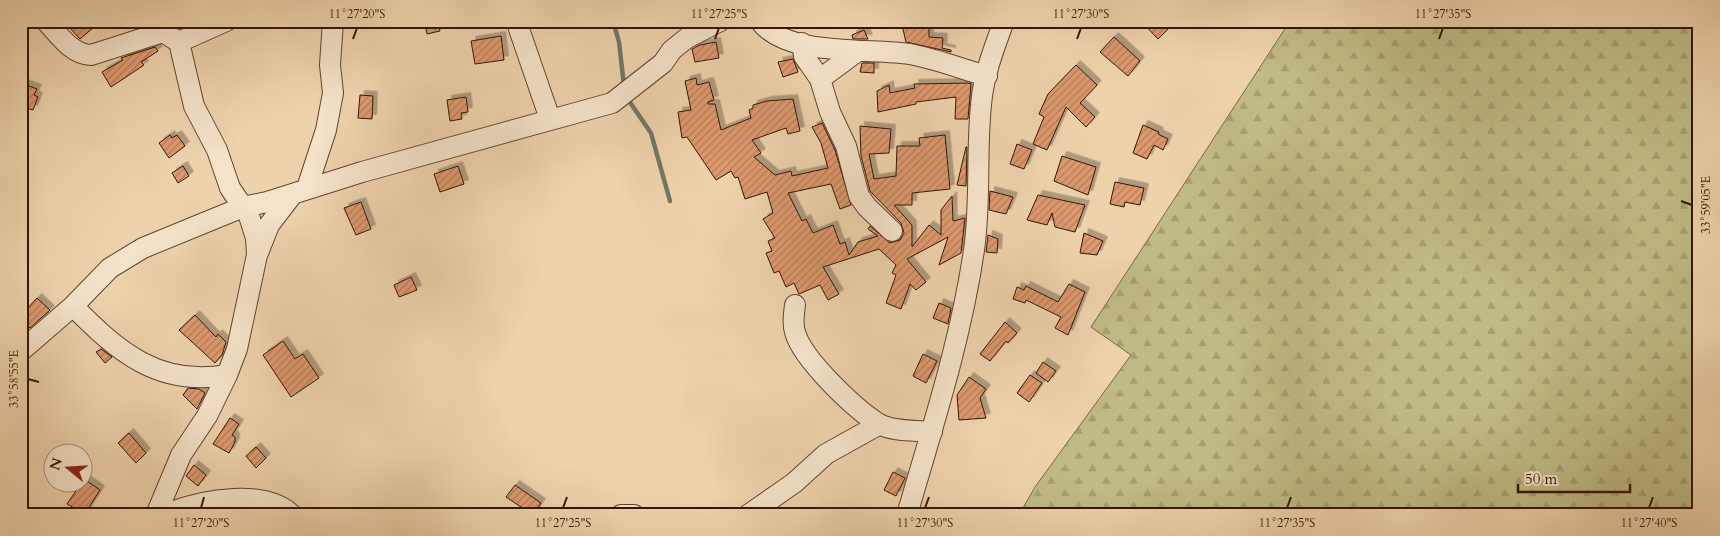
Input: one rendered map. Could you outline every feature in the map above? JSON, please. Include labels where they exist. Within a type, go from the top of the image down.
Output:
[{"type":"street","points":[[46,21],[74,51],[82,54],[91,55],[163,32],[179,42],[194,106],[217,150],[230,188],[249,216],[256,238],[257,255]]},
{"type":"street","points":[[179,42],[226,21]]},
{"type":"street","points":[[292,515],[275,503],[237,500],[210,500],[166,511],[181,455],[207,416],[237,349],[257,255],[269,225],[300,191],[326,130],[333,93],[330,66],[333,21]]},
{"type":"street","points":[[519,21],[519,29],[550,119]]},
{"type":"street","points":[[21,352],[72,306],[110,268],[142,248],[243,207],[612,103],[663,63],[672,50],[687,38],[720,21]]},
{"type":"street","points":[[760,21],[767,30],[780,39],[858,51],[908,54],[987,76]]},
{"type":"street","points":[[907,515],[932,432],[958,329],[974,249],[979,204],[980,107],[987,76],[1004,21]]},
{"type":"street","points":[[802,43],[808,65],[820,79],[830,112],[846,146],[859,196],[867,207],[892,231]]},
{"type":"street","points":[[820,79],[858,51]]},
{"type":"street","points":[[796,305],[793,320],[795,332],[807,357],[835,386],[880,424],[898,429],[932,432]]},
{"type":"street","points":[[72,306],[98,332],[137,360],[169,375],[203,379],[227,375]]},
{"type":"street","points":[[748,515],[794,483],[826,454],[880,424]]},
{"type":"street","points":[[621,515],[634,515]]},
{"type":"green space","points":[[1290,21],[1699,21],[1699,515],[1019,515],[1035,487],[1131,355],[1091,327]]},
{"type":"building","points":[[78,21],[101,21],[80,39],[70,28]]},
{"type":"building","points":[[424,21],[438,21],[440,31],[427,34]]},
{"type":"building","points":[[901,21],[929,21],[929,37],[943,38],[942,48],[951,50],[951,52],[906,42]]},
{"type":"building","points":[[1141,21],[1176,21],[1158,39]]},
{"type":"building","points":[[864,30],[868,39],[853,39],[852,35]]},
{"type":"building","points":[[501,36],[504,60],[475,64],[471,41]]},
{"type":"building","points":[[1114,37],[1140,61],[1128,76],[1100,52]]},
{"type":"building","points":[[716,42],[719,58],[695,62],[692,49],[700,45]]},
{"type":"building","points":[[155,47],[158,51],[141,62],[144,65],[111,87],[102,72],[123,60],[121,58]]},
{"type":"building","points":[[793,59],[798,72],[783,77],[778,62]]},
{"type":"building","points":[[862,63],[874,63],[874,73],[860,72]]},
{"type":"building","points":[[1076,65],[1097,85],[1080,103],[1095,117],[1086,127],[1066,107],[1047,150],[1033,144],[1044,117],[1039,114],[1048,94]]},
{"type":"building","points":[[696,78],[697,85],[709,82],[714,100],[708,102],[708,104],[715,104],[721,130],[751,118],[749,110],[753,108],[753,105],[767,101],[793,99],[800,131],[788,134],[786,128],[752,140],[761,153],[754,157],[775,175],[791,171],[792,176],[828,168],[821,143],[812,127],[822,123],[835,150],[851,205],[840,209],[831,184],[788,193],[802,221],[806,219],[813,233],[833,225],[840,244],[845,242],[849,255],[858,242],[878,236],[868,229],[870,226],[890,243],[900,240],[904,233],[901,223],[870,191],[861,156],[860,126],[891,129],[889,153],[869,154],[874,179],[896,176],[897,146],[920,146],[919,138],[945,135],[950,189],[912,193],[912,205],[894,205],[912,225],[912,247],[929,225],[941,235],[941,210],[952,196],[953,221],[965,218],[961,253],[939,265],[948,237],[907,259],[926,282],[916,290],[910,284],[901,309],[886,303],[896,275],[892,273],[896,265],[879,249],[823,267],[839,294],[828,300],[820,285],[799,294],[794,283],[786,287],[779,271],[774,273],[766,253],[772,251],[768,241],[775,238],[763,219],[773,213],[767,192],[745,199],[738,177],[735,178],[731,171],[716,180],[687,137],[682,138],[678,112],[691,110],[685,81]]},
{"type":"building","points":[[21,83],[37,89],[34,95],[38,97],[33,110],[21,106]]},
{"type":"building","points":[[914,84],[971,84],[968,119],[955,119],[956,97],[916,102],[916,104],[878,112],[877,91],[889,85],[890,93],[915,88]]},
{"type":"building","points":[[360,95],[373,96],[372,119],[358,118]]},
{"type":"building","points":[[466,97],[468,112],[461,113],[462,119],[450,121],[447,100]]},
{"type":"building","points":[[1143,125],[1159,132],[1158,134],[1168,139],[1163,150],[1154,145],[1147,159],[1133,153]]},
{"type":"building","points":[[170,135],[172,138],[177,135],[185,146],[169,158],[159,143]]},
{"type":"building","points":[[1017,144],[1032,150],[1024,169],[1010,164]]},
{"type":"building","points":[[966,147],[966,186],[957,185]]},
{"type":"building","points":[[1062,156],[1096,167],[1088,195],[1054,181]]},
{"type":"building","points":[[183,166],[189,176],[178,183],[172,173]]},
{"type":"building","points":[[458,166],[464,184],[440,192],[434,174]]},
{"type":"building","points":[[1115,182],[1144,188],[1140,205],[1125,202],[1124,207],[1110,204]]},
{"type":"building","points":[[990,191],[1013,197],[1006,214],[989,210]]},
{"type":"building","points":[[1038,195],[1085,205],[1075,232],[1055,227],[1052,213],[1047,225],[1027,220]]},
{"type":"building","points":[[361,202],[371,229],[356,235],[344,208]]},
{"type":"building","points":[[1084,233],[1103,241],[1097,255],[1080,253]]},
{"type":"building","points":[[988,235],[998,239],[997,253],[986,252]]},
{"type":"building","points":[[411,277],[417,290],[399,297],[394,285]]},
{"type":"building","points":[[1069,284],[1085,292],[1068,335],[1055,328],[1061,317],[1026,300],[1025,303],[1013,299],[1017,287],[1024,290],[1026,286],[1058,302]]},
{"type":"building","points":[[37,298],[50,310],[30,328],[22,320],[29,314],[26,310]]},
{"type":"building","points":[[939,303],[951,308],[948,324],[933,318]]},
{"type":"building","points":[[195,315],[216,337],[218,334],[226,342],[222,355],[215,363],[179,330]]},
{"type":"building","points":[[1005,322],[1017,333],[1008,343],[1006,341],[990,361],[980,354]]},
{"type":"building","points":[[283,341],[295,359],[303,354],[319,378],[291,397],[263,355]]},
{"type":"building","points":[[101,349],[112,357],[105,363],[96,352]]},
{"type":"building","points":[[923,354],[937,361],[926,383],[913,376]]},
{"type":"building","points":[[1043,362],[1056,371],[1048,382],[1036,373]]},
{"type":"building","points":[[1030,375],[1042,383],[1029,402],[1017,393]]},
{"type":"building","points":[[969,377],[986,389],[980,398],[986,418],[959,420],[957,395]]},
{"type":"building","points":[[188,388],[199,389],[205,393],[197,409],[183,395]]},
{"type":"building","points":[[230,418],[239,424],[232,435],[235,437],[235,442],[229,453],[213,444]]},
{"type":"building","points":[[129,433],[146,453],[136,463],[118,443]]},
{"type":"building","points":[[256,447],[266,458],[256,468],[246,456]]},
{"type":"building","points":[[194,465],[206,475],[198,486],[186,476]]},
{"type":"building","points":[[893,472],[905,478],[896,496],[884,490]]},
{"type":"building","points":[[92,484],[100,490],[85,514],[67,504],[74,494],[92,494]]},
{"type":"building","points":[[515,485],[541,503],[533,515],[506,497]]},
{"type":"waterway","points":[[613,21],[619,42],[624,86]]},
{"type":"waterway","points":[[627,98],[651,133],[670,201]]}]
